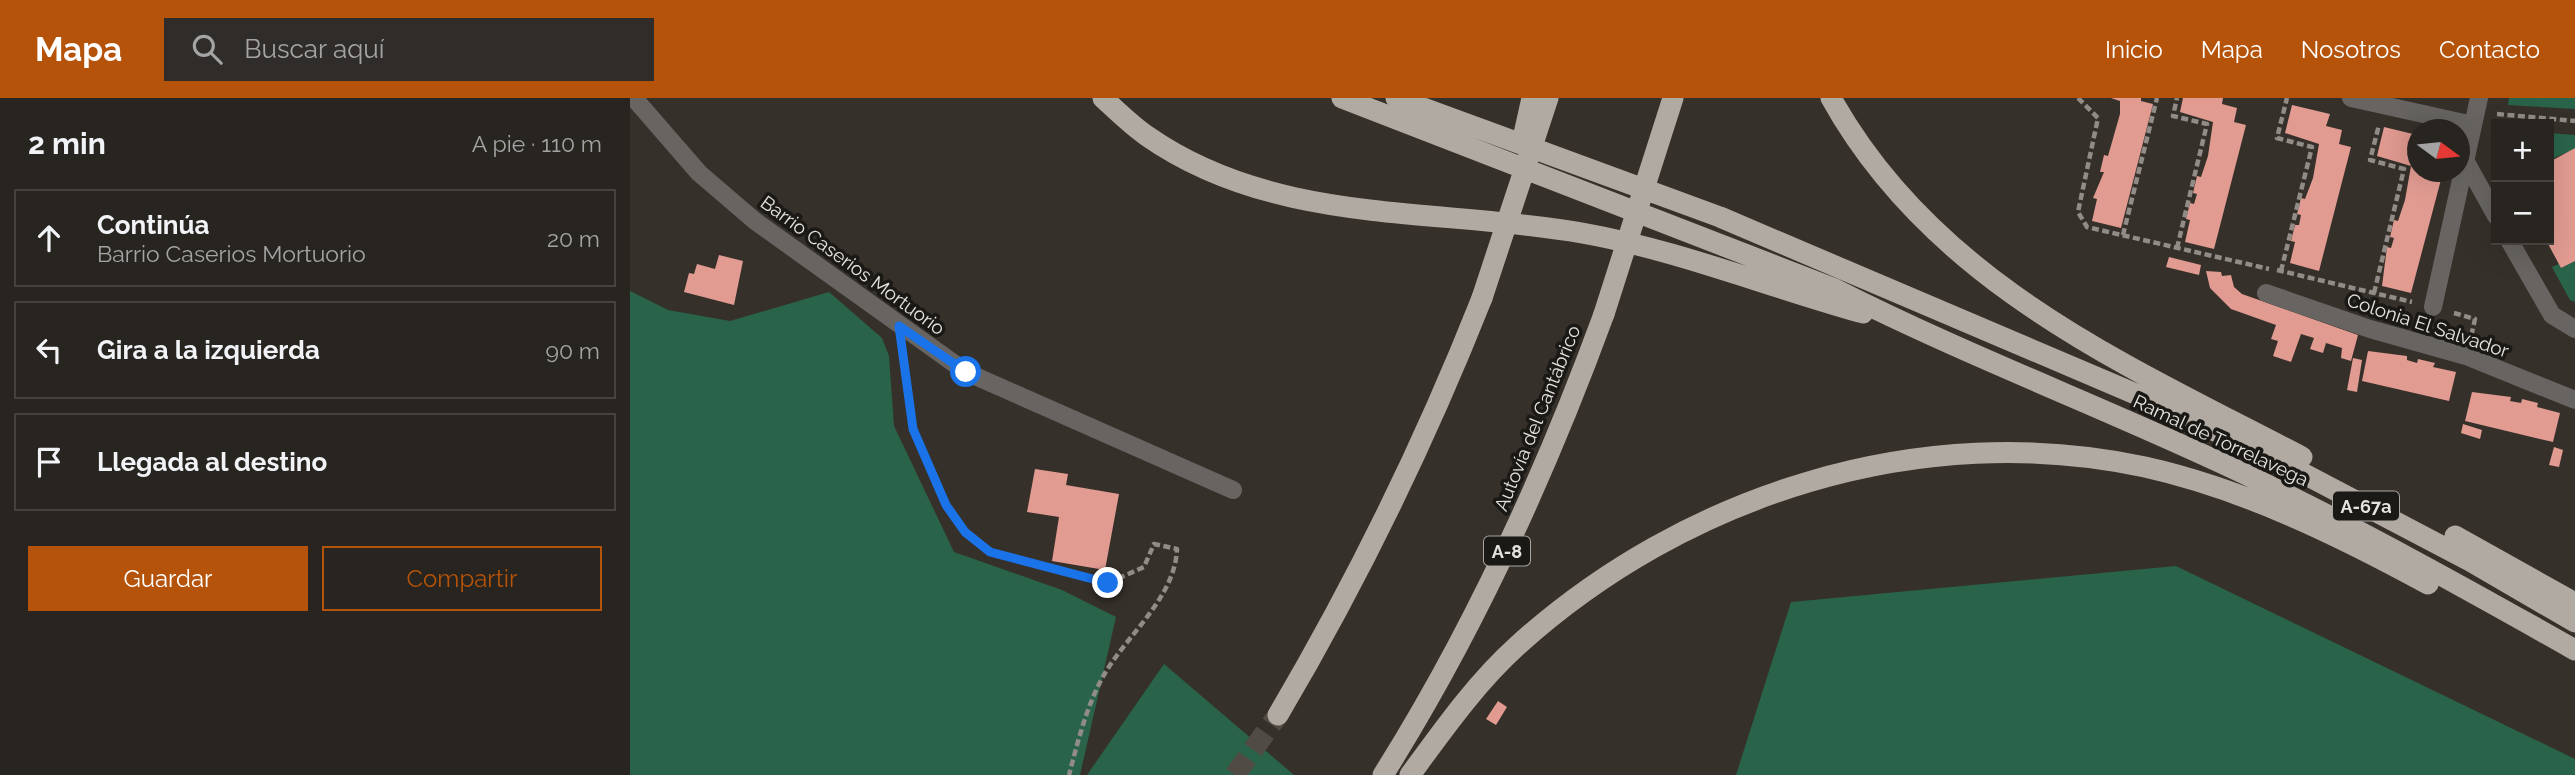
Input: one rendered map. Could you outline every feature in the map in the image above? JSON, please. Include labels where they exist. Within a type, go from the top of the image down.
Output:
[{"type":"highway","points":[[1103,98],[1146,136],[1181,157],[1258,190],[1371,212],[1583,233],[1717,267],[1905,324]]},
{"type":"highway","points":[[1342,98],[1835,289],[1905,324]]},
{"type":"highway","points":[[1396,98],[1504,135]]},
{"type":"highway","points":[[1432,98],[1504,135]]},
{"type":"highway","points":[[1482,298],[1532,98]]},
{"type":"highway","points":[[1278,715],[1386,515],[1439,402],[1482,298],[1548,98]]},
{"type":"highway","name":"Autovía del Cantábrico","points":[[1383,775],[1446,671],[1503,561],[1549,457],[1604,314],[1673,98]]},
{"type":"highway","points":[[1830,98],[1870,161],[1917,215],[1964,258],[2029,308],[2121,362],[2490,554],[2575,603]]},
{"type":"highway","name":"Ramal de Torrelavega","points":[[1504,135],[1814,255],[2152,401],[2291,467],[2470,561],[2575,622]]},
{"type":"highway","name":"Ramal de Torrelavega","points":[[1905,324],[2246,475],[2392,548],[2575,650]]},
{"type":"highway","points":[[1410,775],[1480,683],[1515,647],[1602,579],[1724,512],[1778,491],[1831,473],[1956,453],[2083,456],[2146,468],[2209,485],[2264,505],[2413,575],[2575,665]]},
{"type":"street","name":"Barrio Caserios Mortuorio","points":[[634,98],[699,173],[755,221],[966,372],[1233,490]]},
{"type":"street","points":[[2350,98],[2384,105],[2475,112],[2470,136]]},
{"type":"street","points":[[2470,169],[2491,207]]},
{"type":"street","points":[[2442,309],[2462,182]]},
{"type":"street","points":[[2512,245],[2552,315],[2575,329]]},
{"type":"street","name":"Colonia El Salvador","points":[[2266,293],[2370,329],[2466,356],[2575,400]]},
{"type":"path","points":[[2078,98],[2098,118],[2078,212],[2087,227],[2442,309],[2475,319],[2473,331]]},
{"type":"path","points":[[2123,235],[2157,98]]},
{"type":"path","points":[[2177,248],[2207,124],[2173,116],[2178,98]]},
{"type":"path","points":[[2281,271],[2312,147],[2277,138],[2287,98]]},
{"type":"path","points":[[2374,293],[2404,169],[2370,160],[2384,105]]},
{"type":"path","points":[[2475,112],[2575,121]]},
{"type":"path","points":[[899,326],[913,429],[946,505],[965,532],[990,552],[1108,583],[1144,567],[1154,544],[1177,549],[1176,569],[1139,628],[1105,674],[1079,733],[1069,775]]},
{"type":"green space","points":[[2509,98],[2575,98],[2575,109],[2508,105]]},
{"type":"green space","points":[[2554,133],[2575,135],[2575,149],[2554,158]]},
{"type":"green space","points":[[2575,261],[2575,302],[2570,300],[2552,267],[2559,264],[2561,268]]},
{"type":"green space","points":[[630,291],[668,310],[730,321],[829,292],[882,338],[889,356],[894,426],[954,552],[1062,590],[1116,617],[1080,775],[630,775]]},
{"type":"green space","points":[[2176,566],[2575,759],[2575,775],[1736,775],[1791,602]]},
{"type":"green space","points":[[1164,664],[1294,775],[1087,775]]},
{"type":"building","points":[[2111,98],[2141,98],[2141,101],[2153,104],[2121,228],[2092,221],[2097,199],[2093,198],[2104,172],[2100,172],[2104,155],[2108,156],[2120,114],[2120,101]]},
{"type":"building","points":[[2183,98],[2223,98],[2222,104],[2237,108],[2234,122],[2246,125],[2214,249],[2185,242],[2190,220],[2186,219],[2190,203],[2194,204],[2197,194],[2193,193],[2197,176],[2201,177],[2208,156],[2213,122],[2180,112]]},
{"type":"building","points":[[2292,105],[2330,114],[2326,126],[2342,130],[2339,144],[2351,147],[2319,271],[2290,263],[2295,242],[2291,241],[2301,215],[2297,214],[2301,198],[2305,199],[2313,178],[2319,144],[2285,133]]},
{"type":"building","points":[[2384,127],[2407,133],[2407,165],[2377,156]]},
{"type":"building","points":[[2575,148],[2575,261],[2561,268],[2549,245],[2554,245],[2554,159]]},
{"type":"building","points":[[2408,182],[2440,182],[2411,293],[2382,286],[2387,247],[2391,248],[2394,238],[2390,237],[2394,220],[2398,221]]},
{"type":"building","points":[[719,255],[743,261],[734,305],[684,292],[689,273],[694,274],[697,264],[715,269]]},
{"type":"building","points":[[2169,257],[2201,265],[2199,275],[2166,267]]},
{"type":"building","points":[[2206,271],[2221,272],[2222,276],[2231,275],[2234,287],[2242,294],[2358,335],[2351,361],[2341,358],[2342,348],[2326,343],[2323,353],[2310,349],[2314,338],[2301,334],[2291,362],[2273,356],[2278,341],[2271,339],[2276,325],[2231,309],[2210,288]]},
{"type":"building","points":[[2368,351],[2407,356],[2407,360],[2417,363],[2418,359],[2435,363],[2433,367],[2456,372],[2449,401],[2362,381]]},
{"type":"building","points":[[2353,358],[2362,360],[2357,392],[2347,390]]},
{"type":"building","points":[[2472,392],[2511,397],[2510,401],[2521,403],[2522,399],[2538,403],[2537,407],[2560,413],[2553,442],[2465,421]]},
{"type":"building","points":[[2463,424],[2482,430],[2480,439],[2461,433]]},
{"type":"building","points":[[2554,447],[2563,450],[2559,467],[2549,465]]},
{"type":"building","points":[[1035,469],[1068,474],[1066,485],[1119,494],[1105,570],[1052,561],[1059,517],[1027,512]]},
{"type":"building","points":[[1498,701],[1507,707],[1496,725],[1486,719]]},
{"type":"tunnel","points":[[1235,775],[1278,715]]},
{"type":"route","points":[[966,372],[899,326],[913,429],[946,505],[965,532],[990,552],[1108,583]]}]
